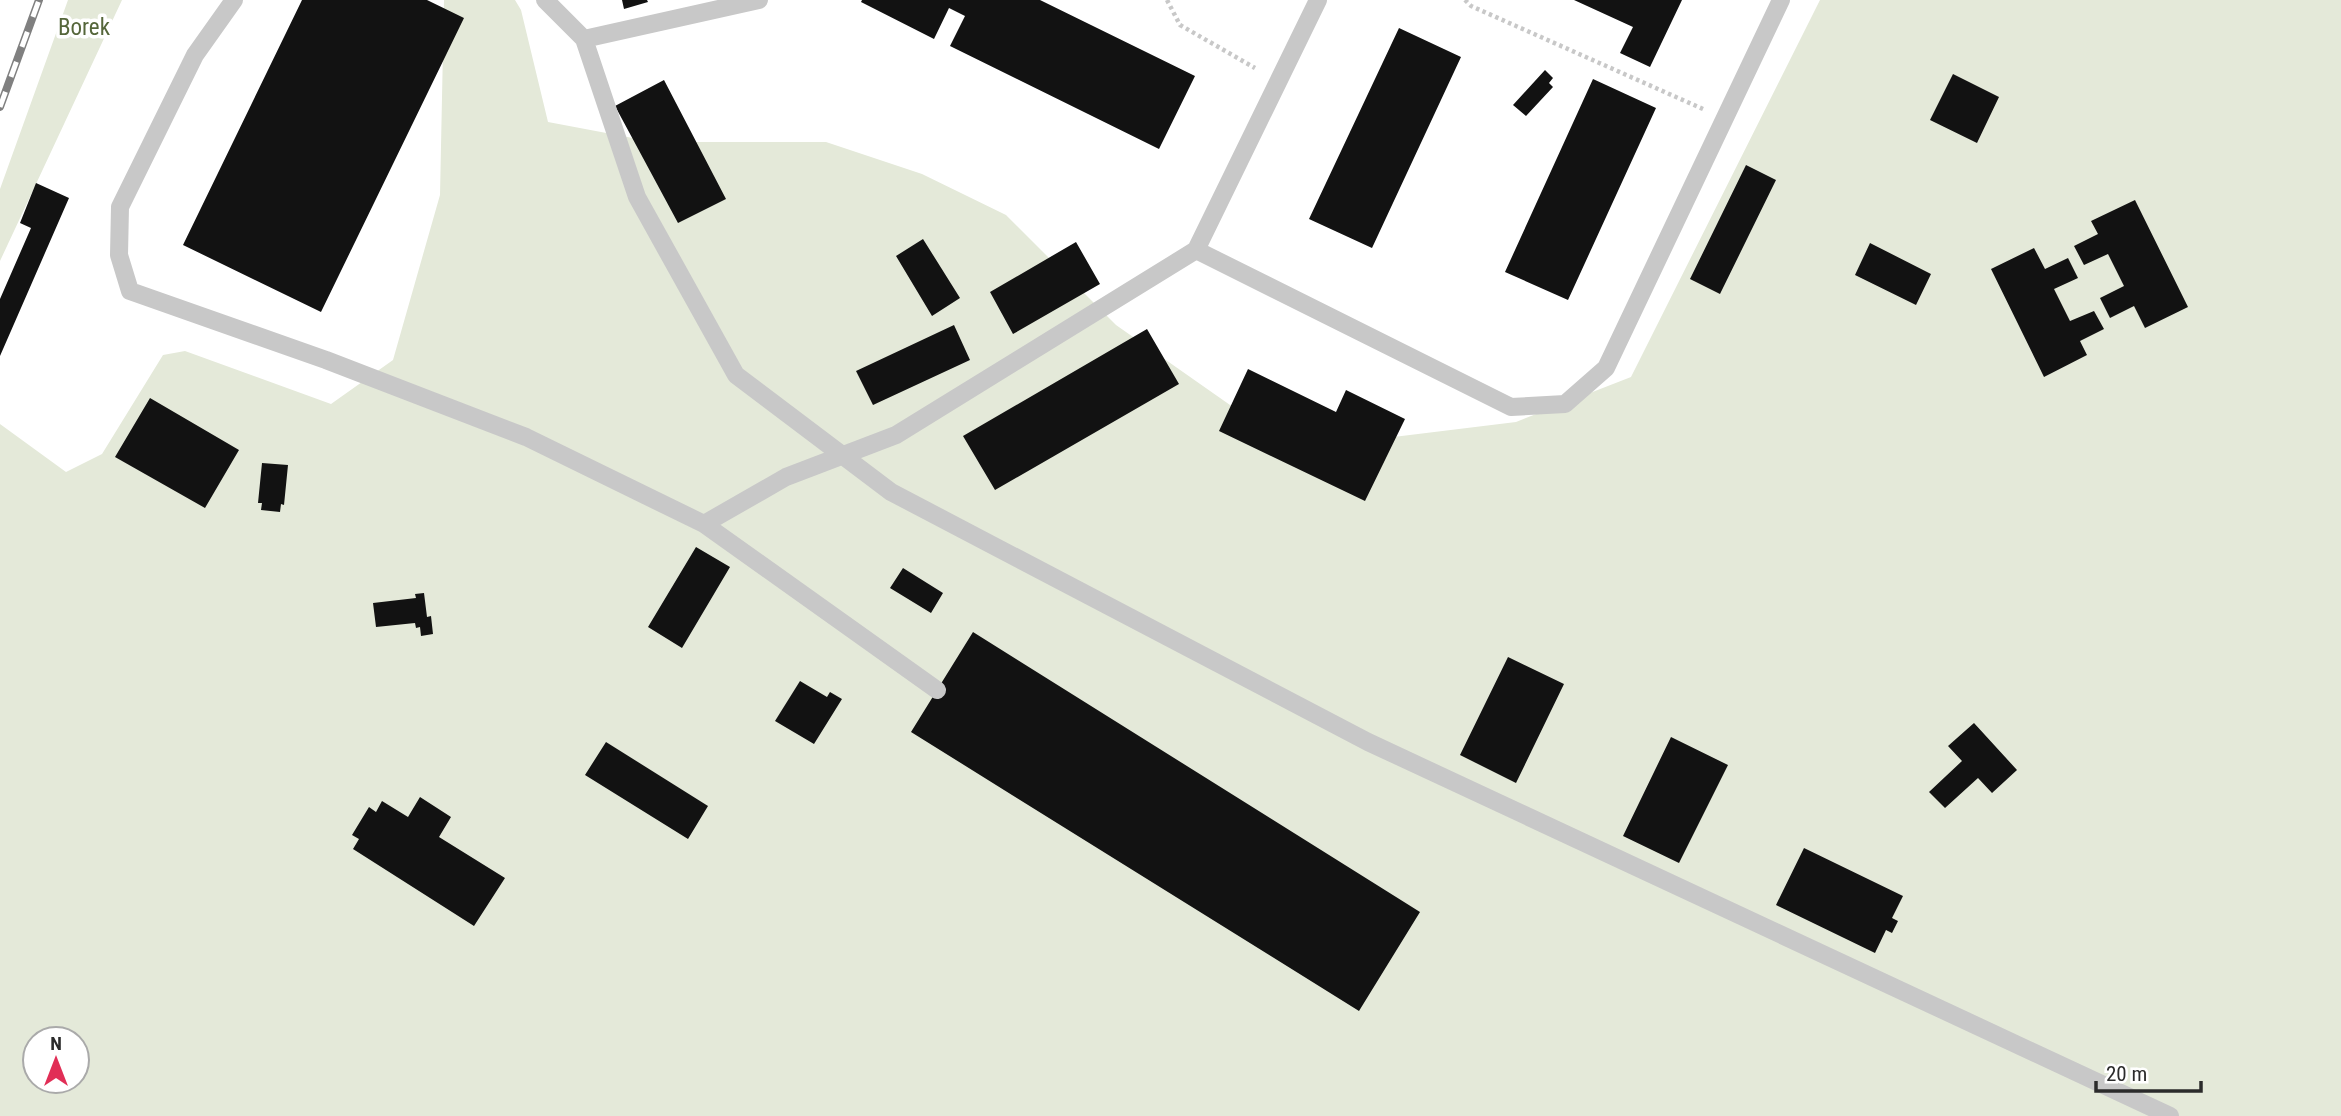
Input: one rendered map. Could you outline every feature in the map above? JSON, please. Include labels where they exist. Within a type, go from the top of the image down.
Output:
[{"type":"lane","points":[[234,0],[195,55],[120,207],[120,255],[130,291],[326,360],[526,437],[704,524],[937,690]]},
{"type":"lane","points":[[545,0],[584,39],[637,197],[736,375],[891,492],[1368,742],[1937,1005],[2170,1116]]},
{"type":"lane","points":[[584,39],[760,0]]},
{"type":"lane","points":[[704,524],[786,477],[896,435],[1196,250],[1318,0]]},
{"type":"lane","points":[[1196,250],[1511,407],[1565,404],[1605,368],[1781,0]]},
{"type":"path","points":[[1167,0],[1180,24],[1278,81]]},
{"type":"path","points":[[1465,0],[1471,6],[1724,119]]},
{"type":"green space","name":"Borek","points":[[68,0],[122,0],[0,261],[0,189]]},
{"type":"green space","points":[[444,0],[515,0],[521,10],[548,122],[654,142],[826,142],[922,174],[1006,215],[1116,325],[1250,419],[1369,440],[1516,422],[1631,377],[1820,0],[2341,0],[2341,1116],[0,1116],[0,424],[66,472],[102,454],[163,355],[185,351],[331,404],[393,360],[440,195]]},
{"type":"building","points":[[302,0],[427,0],[464,18],[321,312],[183,245]]},
{"type":"building","points":[[622,0],[647,0],[648,2],[624,9]]},
{"type":"building","points":[[1040,0],[1195,76],[1159,149],[950,46],[965,16],[949,8],[934,39],[861,2]]},
{"type":"building","points":[[1574,0],[1682,0],[1650,67],[1620,53],[1633,27]]},
{"type":"building","points":[[1399,28],[1461,57],[1372,248],[1309,219]]},
{"type":"building","points":[[1545,70],[1553,78],[1549,83],[1553,87],[1526,116],[1513,105]]},
{"type":"building","points":[[1953,74],[1999,97],[1977,143],[1930,120]]},
{"type":"building","points":[[1593,79],[1656,108],[1568,300],[1505,272]]},
{"type":"building","points":[[664,80],[726,199],[678,223],[615,106]]},
{"type":"building","points":[[1746,165],[1776,180],[1720,294],[1690,279]]},
{"type":"building","points":[[36,183],[69,198],[0,356],[0,299],[31,228],[20,223]]},
{"type":"building","points":[[2135,200],[2188,307],[2145,328],[2134,306],[2110,318],[2100,298],[2124,286],[2108,254],[2084,265],[2074,246],[2098,234],[2091,221]]},
{"type":"building","points":[[923,239],[960,298],[932,316],[896,256]]},
{"type":"building","points":[[1076,242],[1100,284],[1013,334],[990,292]]},
{"type":"building","points":[[1870,243],[1931,274],[1916,305],[1855,275]]},
{"type":"building","points":[[2034,248],[2045,269],[2068,258],[2078,278],[2054,289],[2070,321],[2094,311],[2104,329],[2080,341],[2087,355],[2044,377],[1991,269]]},
{"type":"building","points":[[954,325],[970,360],[873,405],[856,371]]},
{"type":"building","points":[[1147,329],[1179,384],[995,490],[963,436]]},
{"type":"building","points":[[1248,369],[1336,412],[1346,390],[1405,419],[1365,501],[1219,431]]},
{"type":"building","points":[[150,398],[239,450],[205,508],[115,457]]},
{"type":"building","points":[[262,463],[288,465],[284,505],[281,504],[280,512],[261,510],[262,503],[258,503]]},
{"type":"building","points":[[696,547],[730,567],[682,648],[648,627]]},
{"type":"building","points":[[903,568],[943,593],[931,613],[890,588]]},
{"type":"building","points":[[424,593],[427,617],[431,616],[433,634],[421,636],[420,627],[416,628],[415,623],[376,627],[373,603],[416,598],[415,594]]},
{"type":"building","points":[[973,632],[1420,912],[1359,1011],[911,732]]},
{"type":"building","points":[[1508,657],[1564,684],[1516,783],[1460,755]]},
{"type":"building","points":[[800,681],[827,697],[830,692],[842,699],[814,744],[775,721]]},
{"type":"building","points":[[1974,723],[2017,770],[1992,793],[1978,778],[1945,808],[1929,792],[1962,761],[1948,746]]},
{"type":"building","points":[[1671,737],[1728,765],[1679,863],[1623,836]]},
{"type":"building","points":[[606,742],[708,806],[688,839],[585,775]]},
{"type":"building","points":[[420,797],[451,817],[439,837],[505,878],[474,926],[353,849],[359,839],[352,835],[369,807],[376,812],[382,801],[408,817]]},
{"type":"building","points":[[1804,848],[1903,896],[1892,918],[1898,921],[1892,933],[1886,930],[1875,953],[1776,905]]},
{"type":"railway","points":[[0,107],[39,0]]}]
